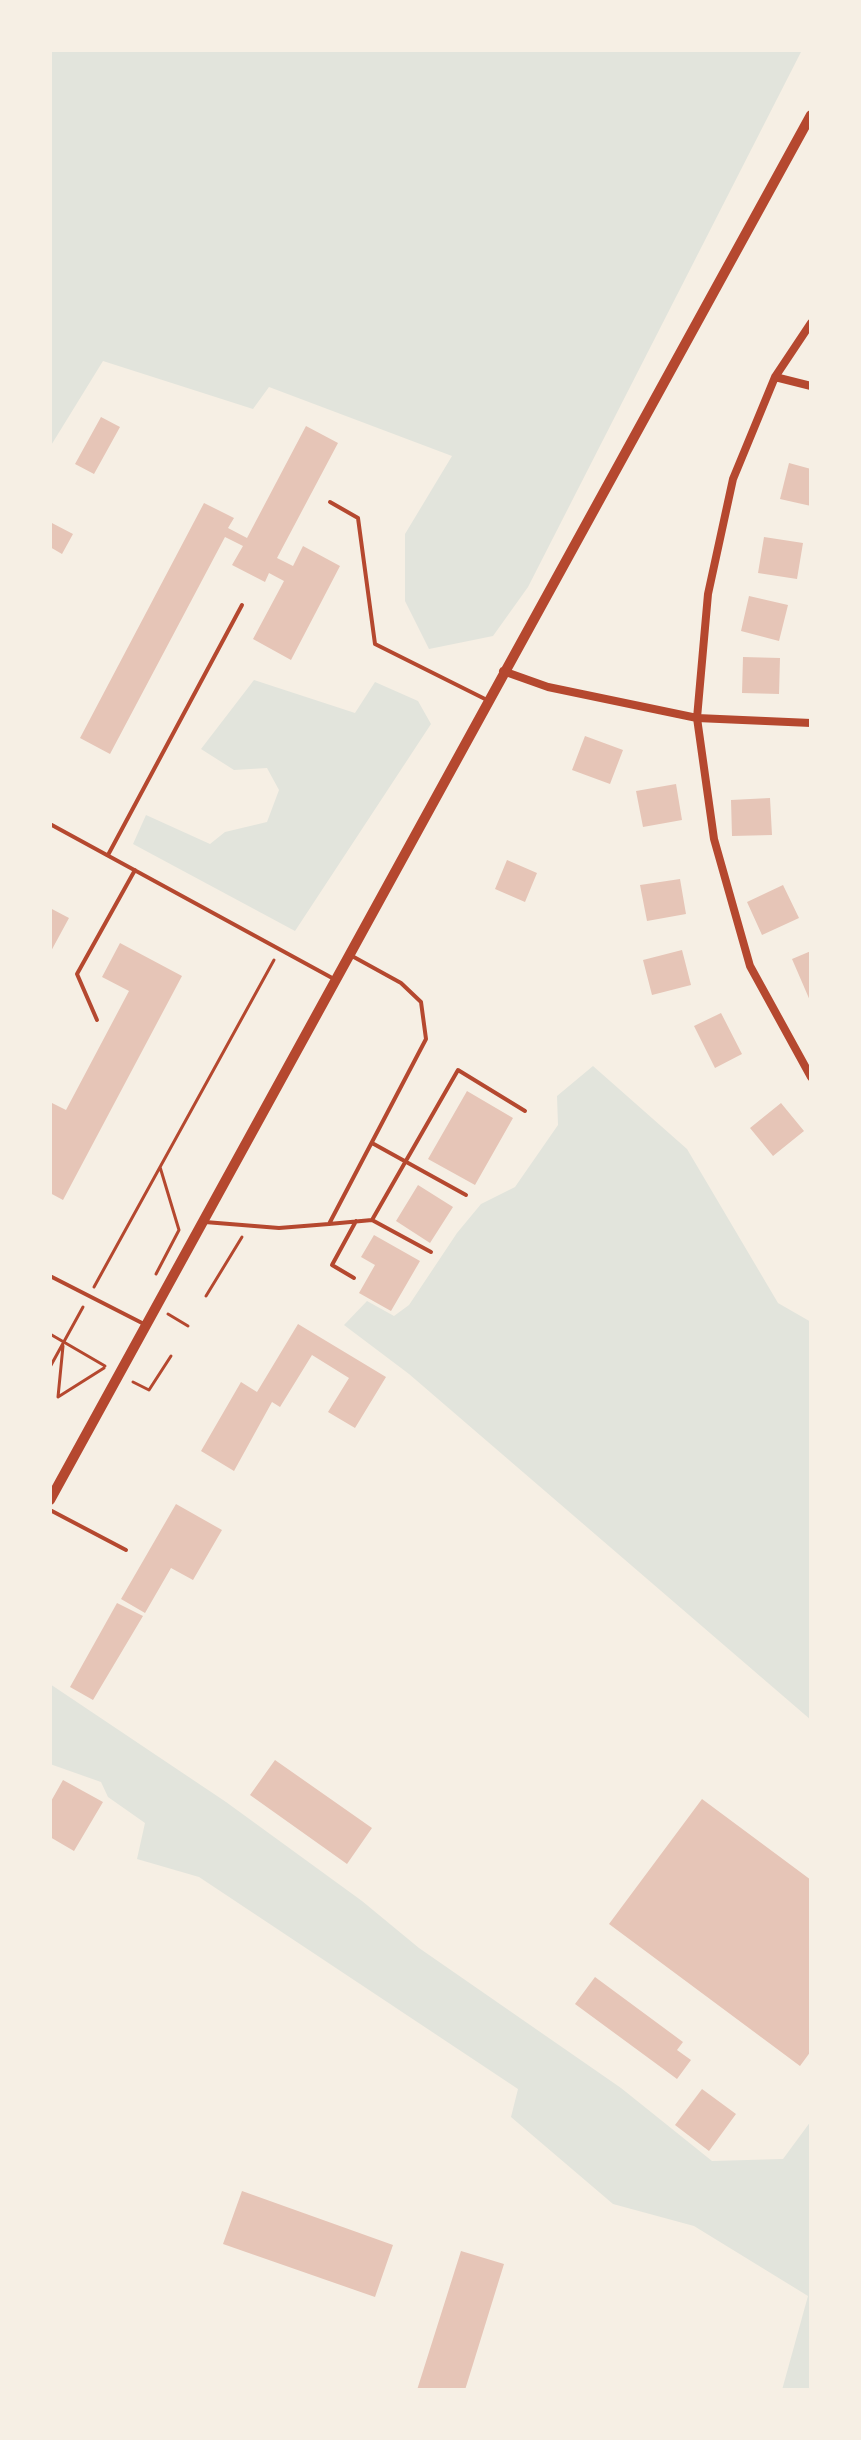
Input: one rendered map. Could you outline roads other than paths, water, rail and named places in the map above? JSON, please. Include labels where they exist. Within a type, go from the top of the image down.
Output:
[{"type":"street","points":[[50,1500],[148,1326],[347,954],[811,115]]},
{"type":"street","points":[[811,323],[775,377],[733,479],[708,594],[697,718],[714,839],[750,966],[811,1077]]},
{"type":"street","points":[[775,377],[811,386]]},
{"type":"street","points":[[503,671],[548,687],[697,718],[811,723]]},
{"type":"lane","points":[[330,502],[358,518],[375,644],[487,700]]},
{"type":"lane","points":[[108,855],[242,605]]},
{"type":"lane","points":[[50,824],[334,979]]},
{"type":"lane","points":[[97,1020],[77,974],[135,870]]},
{"type":"lane","points":[[329,1224],[426,1039],[421,1002],[401,983],[347,954]]},
{"type":"lane","points":[[372,1220],[458,1070],[525,1111]]},
{"type":"lane","points":[[372,1143],[466,1195]]},
{"type":"lane","points":[[202,1221],[248,1227],[372,1220],[431,1252]]},
{"type":"lane","points":[[354,1278],[332,1265],[356,1221]]},
{"type":"lane","points":[[50,1276],[148,1326]]},
{"type":"lane","points":[[50,1510],[126,1550]]}]
